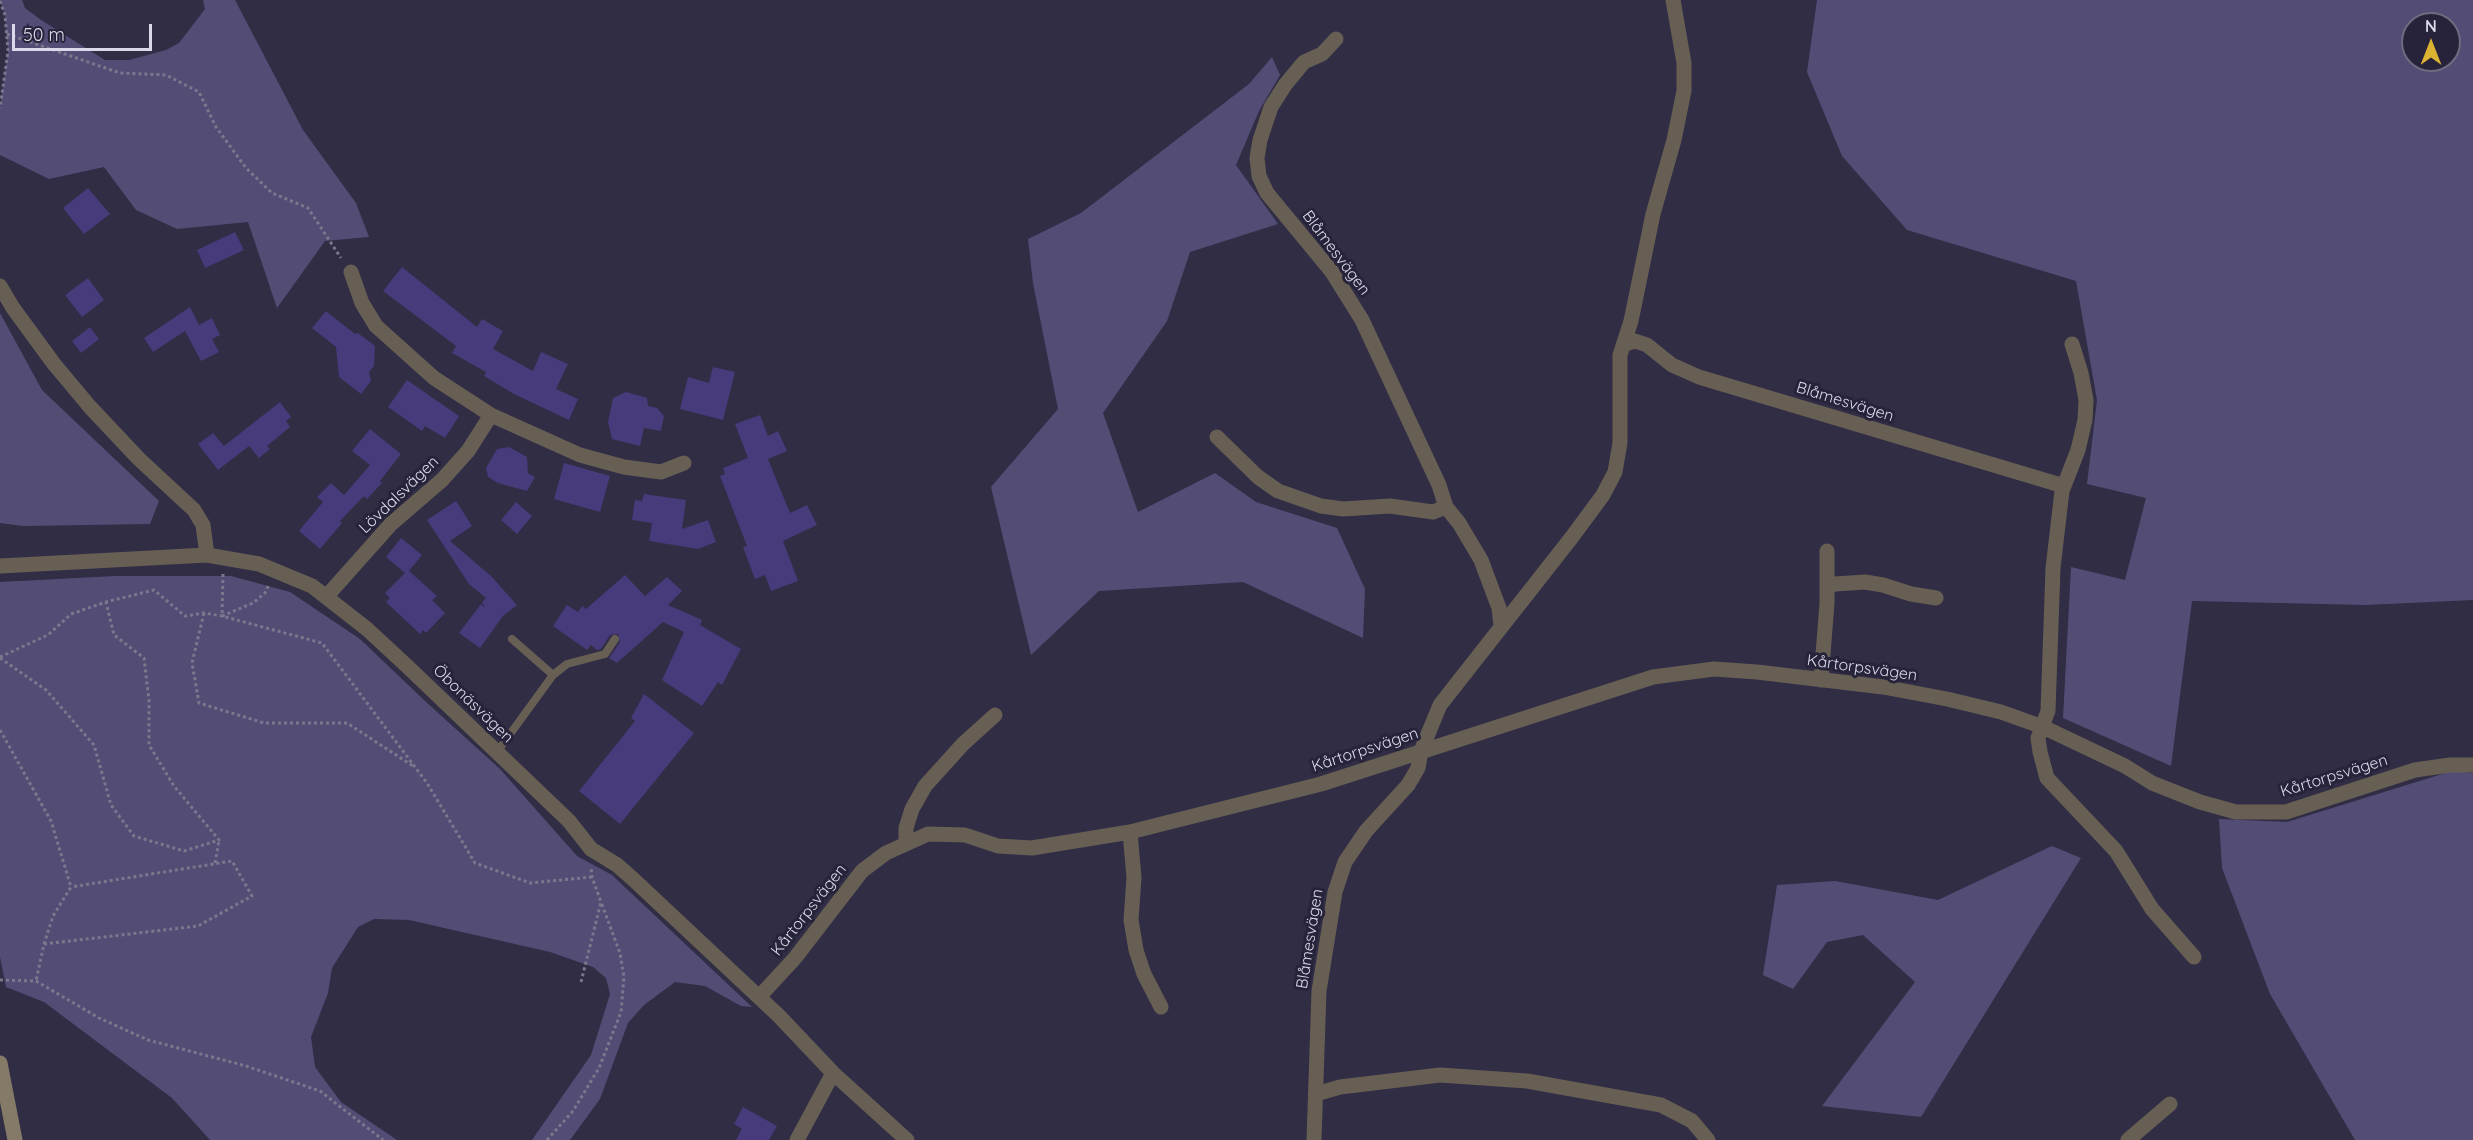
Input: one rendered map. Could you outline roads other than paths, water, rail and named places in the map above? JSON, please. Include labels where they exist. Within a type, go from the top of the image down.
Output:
[{"type":"main road","points":[[0,1063],[15,1140]]},
{"type":"street","name":"Blåmesvägen","points":[[1314,1140],[1319,992],[1335,892],[1345,862],[1366,831],[1408,785],[1418,768],[1421,751],[1440,705],[1585,520],[1603,495],[1615,472],[1620,443],[1620,355],[1631,321],[1653,214],[1674,140],[1684,90],[1684,63],[1673,0]]},
{"type":"street","name":"Blåmesvägen","points":[[1336,39],[1322,54],[1304,62],[1271,107],[1260,140],[1257,158],[1259,176],[1267,193],[1325,263],[1362,320],[1439,485],[1446,507],[1459,523],[1481,560],[1499,608],[1501,625]]},
{"type":"street","points":[[351,272],[362,303],[376,326],[434,378],[491,415],[580,454],[624,467],[661,472],[684,464]]},
{"type":"street","points":[[0,286],[13,308],[54,364],[90,407],[139,459],[194,510],[203,525],[211,555]]},
{"type":"street","name":"Blåmesvägen","points":[[1623,345],[1635,341],[1647,345],[1672,365],[1699,376],[2064,486]]},
{"type":"street","points":[[2072,344],[2082,373],[2086,400],[2085,420],[2078,450],[2064,486],[2053,568],[2048,711],[2038,738],[2047,778],[2116,851],[2152,909],[2194,957]]},
{"type":"street","name":"Lövdalsvägen","points":[[326,597],[391,524],[442,480],[468,451],[491,415]]},
{"type":"street","points":[[1217,437],[1258,477],[1278,491],[1321,506],[1343,509],[1390,506],[1433,512],[1446,507]]},
{"type":"street","points":[[1821,680],[1827,551]]},
{"type":"street","name":"Öbonäsvägen","points":[[0,566],[211,555],[259,564],[312,586],[367,629],[569,821],[591,849],[617,865],[633,879],[759,997],[833,1073],[907,1140]]},
{"type":"street","points":[[1827,587],[1842,583],[1865,582],[1936,598]]},
{"type":"street","name":"Kårtorpsvägen","points":[[759,997],[795,958],[862,871],[886,853],[928,834],[965,835],[998,846],[1032,848],[1130,832],[1321,784],[1653,677],[1714,669],[1883,687],[1947,699],[2001,712],[2043,727],[2125,766],[2152,783],[2200,802],[2236,812],[2286,812],[2415,770],[2450,765],[2473,765]]},
{"type":"street","points":[[906,842],[906,828],[912,809],[925,786],[963,744],[995,715]]},
{"type":"street","points":[[1130,832],[1134,878],[1131,920],[1136,950],[1144,974],[1161,1007]]},
{"type":"street","points":[[797,1140],[833,1073]]},
{"type":"street","points":[[1316,1094],[1347,1086],[1440,1075],[1527,1081],[1661,1105],[1692,1121],[1708,1140]]},
{"type":"street","points":[[2128,1140],[2170,1104]]},
{"type":"lane","points":[[512,639],[553,675]]},
{"type":"lane","points":[[497,752],[553,675],[567,664],[605,654],[615,639]]}]
